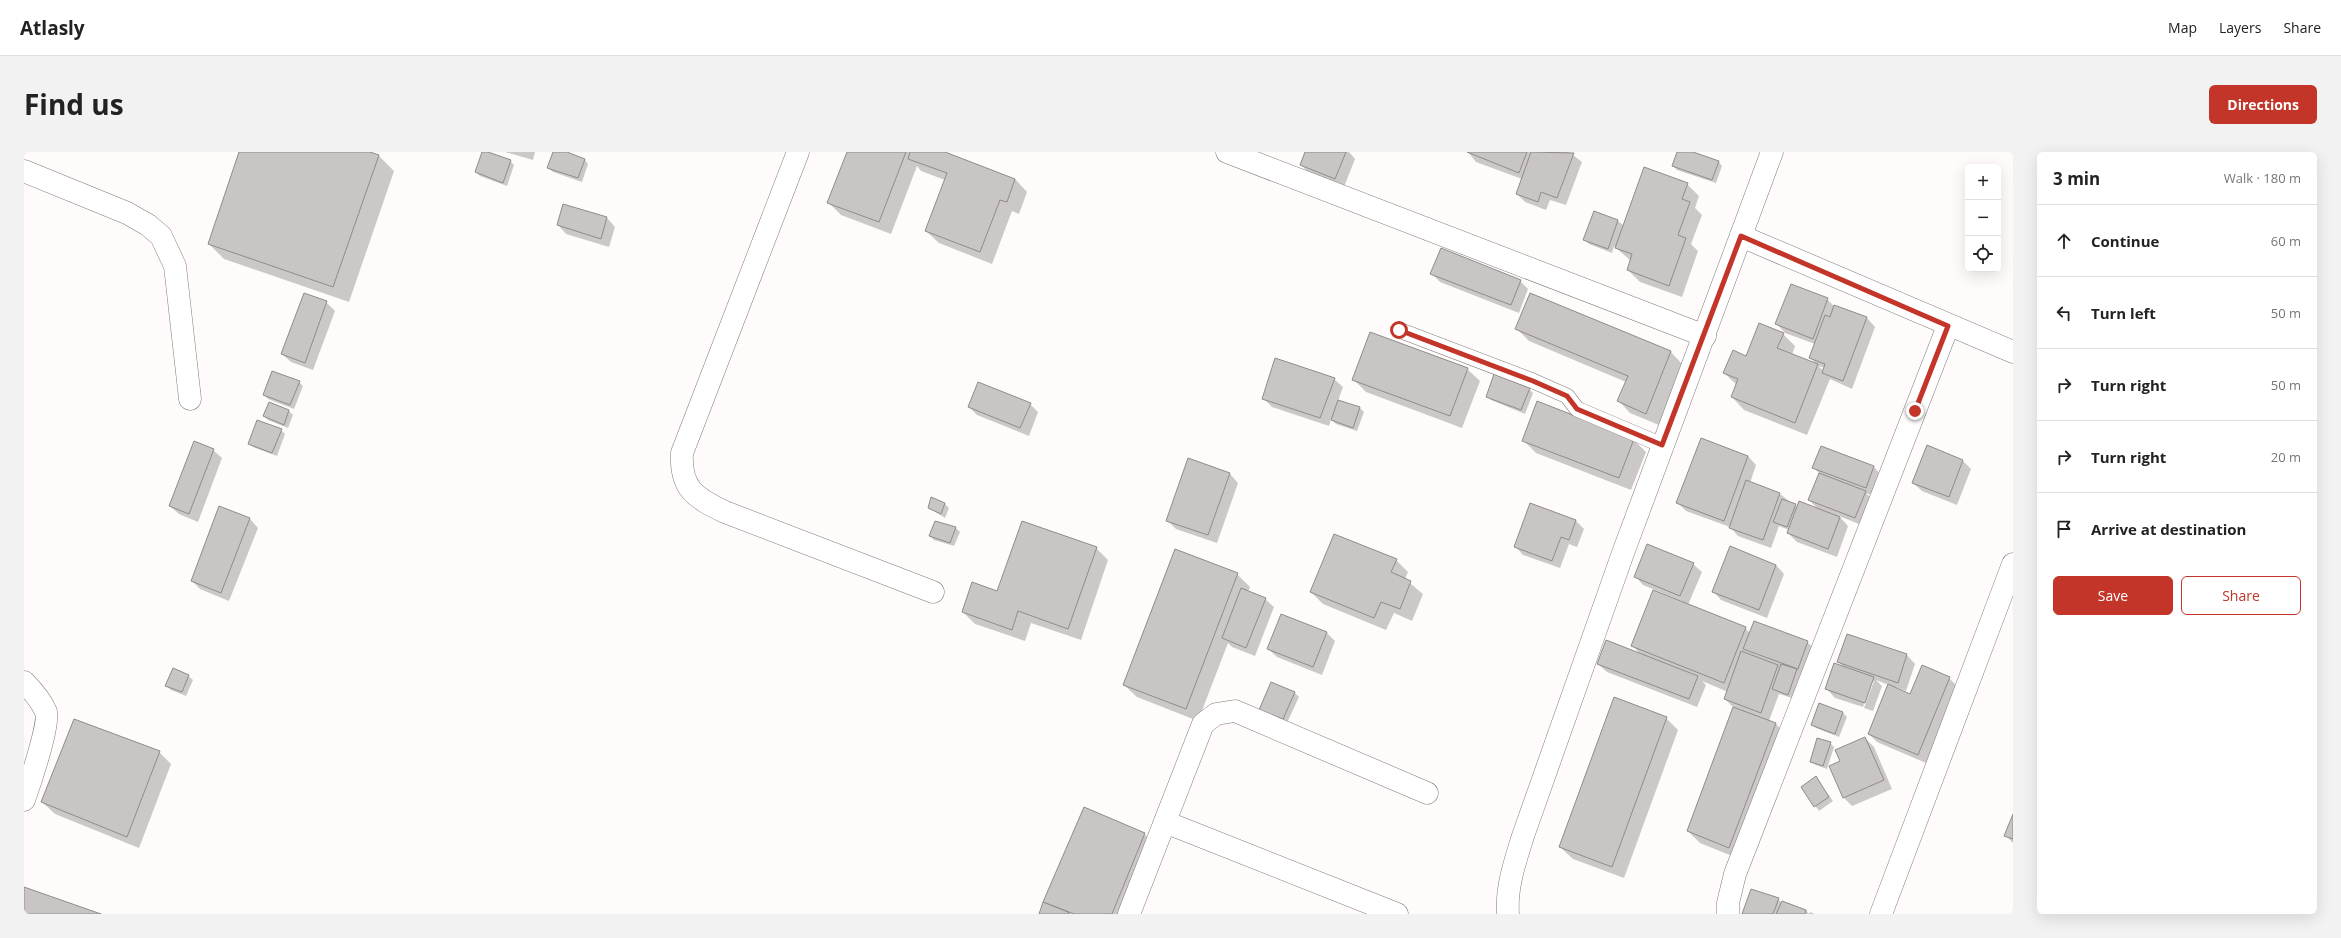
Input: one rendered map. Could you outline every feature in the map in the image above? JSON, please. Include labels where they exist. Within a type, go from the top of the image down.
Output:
[{"type":"street","points":[[798,152],[682,453],[681,468],[685,481],[693,493],[704,502],[725,512],[933,592]]},
{"type":"street","points":[[1227,152],[1705,336]]},
{"type":"street","points":[[1508,914],[1507,898],[1512,870],[1523,836],[1662,445],[1705,336],[1772,152]]},
{"type":"street","points":[[24,171],[127,213],[148,224],[161,236],[175,266],[190,399]]},
{"type":"street","points":[[1741,236],[1948,326],[2013,352]]},
{"type":"street","points":[[1728,914],[1728,903],[1735,874],[1948,326]]},
{"type":"street","points":[[1880,914],[2013,564]]},
{"type":"street","points":[[24,682],[37,695],[47,714],[36,766],[24,800]]},
{"type":"street","points":[[1129,914],[1203,724],[1216,714],[1236,711],[1427,793]]},
{"type":"street","points":[[1165,822],[1397,914]]},
{"type":"lane","points":[[1399,330],[1533,381],[1567,396],[1577,409],[1662,445]]},
{"type":"building","points":[[239,152],[370,152],[379,155],[333,287],[208,244]]},
{"type":"building","points":[[482,152],[488,152],[511,160],[503,183],[475,172]]},
{"type":"building","points":[[553,152],[567,152],[585,159],[578,178],[547,168]]},
{"type":"building","points":[[847,152],[906,152],[879,222],[827,203]]},
{"type":"building","points":[[910,152],[945,152],[1015,179],[1007,202],[1000,200],[980,252],[925,231],[947,173],[908,159]]},
{"type":"building","points":[[1305,152],[1346,152],[1335,179],[1300,165]]},
{"type":"building","points":[[1467,152],[1527,152],[1519,173]]},
{"type":"building","points":[[1531,152],[1574,153],[1557,198],[1541,192],[1538,202],[1516,194]]},
{"type":"building","points":[[1677,152],[1693,152],[1719,161],[1712,180],[1672,166]]},
{"type":"building","points":[[1644,167],[1688,183],[1682,199],[1690,202],[1678,235],[1686,238],[1669,286],[1627,270],[1632,254],[1615,248]]},
{"type":"building","points":[[563,204],[607,217],[601,239],[557,225]]},
{"type":"building","points":[[1594,211],[1618,220],[1608,249],[1583,240]]},
{"type":"building","points":[[1441,248],[1521,280],[1511,305],[1430,274]]},
{"type":"building","points":[[1791,284],[1828,298],[1813,339],[1775,324]]},
{"type":"building","points":[[304,293],[327,301],[305,363],[281,354]]},
{"type":"building","points":[[1530,293],[1671,351],[1646,414],[1617,401],[1628,376],[1515,329]]},
{"type":"building","points":[[1834,305],[1867,317],[1843,381],[1822,373],[1825,364],[1809,358],[1825,315],[1830,317]]},
{"type":"building","points":[[1759,323],[1784,333],[1777,348],[1818,364],[1795,423],[1731,397],[1738,379],[1723,373],[1733,350],[1746,356]]},
{"type":"building","points":[[1370,332],[1468,368],[1450,416],[1352,380]]},
{"type":"building","points":[[1275,358],[1335,378],[1320,418],[1262,399]]},
{"type":"building","points":[[272,371],[300,381],[290,405],[263,395]]},
{"type":"building","points":[[1494,374],[1530,388],[1521,410],[1486,397]]},
{"type":"building","points":[[978,382],[1031,403],[1020,428],[968,407]]},
{"type":"building","points":[[1338,400],[1360,407],[1353,428],[1331,420]]},
{"type":"building","points":[[1537,401],[1634,439],[1619,478],[1522,441]]},
{"type":"building","points":[[269,402],[289,410],[284,425],[263,416]]},
{"type":"building","points":[[257,420],[282,429],[272,453],[248,444]]},
{"type":"building","points":[[1701,438],[1748,456],[1724,521],[1676,503]]},
{"type":"building","points":[[194,441],[214,449],[189,514],[169,506]]},
{"type":"building","points":[[1927,445],[1963,460],[1949,497],[1912,483]]},
{"type":"building","points":[[1821,446],[1874,466],[1866,488],[1812,468]]},
{"type":"building","points":[[1188,458],[1230,473],[1208,535],[1166,521]]},
{"type":"building","points":[[1819,473],[1866,491],[1855,518],[1808,500]]},
{"type":"building","points":[[1746,480],[1780,493],[1763,540],[1729,528]]},
{"type":"building","points":[[931,497],[945,503],[941,514],[928,508]]},
{"type":"building","points":[[1782,499],[1796,504],[1787,527],[1773,522]]},
{"type":"building","points":[[1799,501],[1840,517],[1828,549],[1787,533]]},
{"type":"building","points":[[1530,503],[1576,520],[1569,540],[1561,537],[1552,561],[1514,547]]},
{"type":"building","points":[[219,506],[250,518],[221,593],[191,581]]},
{"type":"building","points":[[935,521],[956,527],[950,543],[929,536]]},
{"type":"building","points":[[1022,521],[1097,547],[1068,629],[1018,611],[1012,630],[962,612],[972,582],[997,591]]},
{"type":"building","points":[[1334,534],[1397,559],[1391,572],[1411,581],[1400,609],[1381,602],[1374,618],[1310,592]]},
{"type":"building","points":[[1647,544],[1694,563],[1680,596],[1634,577]]},
{"type":"building","points":[[1730,546],[1776,565],[1759,610],[1712,592]]},
{"type":"building","points":[[1175,549],[1238,573],[1186,709],[1123,685]]},
{"type":"building","points":[[1241,588],[1266,598],[1246,648],[1222,638]]},
{"type":"building","points":[[1653,590],[1746,627],[1724,683],[1631,646]]},
{"type":"building","points":[[1281,614],[1327,632],[1313,667],[1267,649]]},
{"type":"building","points":[[1754,621],[1808,641],[1798,669],[1743,649]]},
{"type":"building","points":[[1847,634],[1907,654],[1898,683],[1837,662]]},
{"type":"building","points":[[1606,640],[1698,676],[1689,699],[1597,664]]},
{"type":"building","points":[[1741,651],[1778,665],[1761,713],[1724,699]]},
{"type":"building","points":[[1834,663],[1874,677],[1865,703],[1825,689]]},
{"type":"building","points":[[1781,664],[1797,669],[1788,695],[1772,689]]},
{"type":"building","points":[[1922,665],[1950,677],[1918,755],[1868,734],[1888,684],[1910,694]]},
{"type":"building","points":[[173,668],[189,675],[182,692],[165,686]]},
{"type":"building","points":[[1271,682],[1295,692],[1283,719],[1259,710]]},
{"type":"building","points":[[1614,697],[1667,717],[1612,867],[1559,847]]},
{"type":"building","points":[[1819,703],[1843,712],[1835,734],[1811,725]]},
{"type":"building","points":[[1733,707],[1776,723],[1729,848],[1687,831]]},
{"type":"building","points":[[74,719],[160,751],[127,837],[41,802]]},
{"type":"building","points":[[1865,737],[1884,780],[1843,798],[1829,766],[1840,761],[1835,750]]},
{"type":"building","points":[[1817,738],[1831,742],[1823,766],[1810,762]]},
{"type":"building","points":[[1816,776],[1829,797],[1814,807],[1801,787]]},
{"type":"building","points":[[1084,807],[1145,833],[1112,914],[1074,914],[1043,902]]},
{"type":"building","points":[[2013,814],[2013,839],[2004,836]]},
{"type":"building","points":[[24,887],[101,914],[24,914]]},
{"type":"building","points":[[1751,889],[1779,898],[1773,914],[1742,914]]},
{"type":"building","points":[[1782,901],[1806,910],[1805,914],[1776,914]]},
{"type":"building","points":[[1043,902],[1068,912],[1069,914],[1039,914]]},
{"type":"route","points":[[1399,330],[1533,381],[1567,396],[1577,409],[1662,445],[1705,336],[1741,236],[1948,326],[1915,411]]}]
